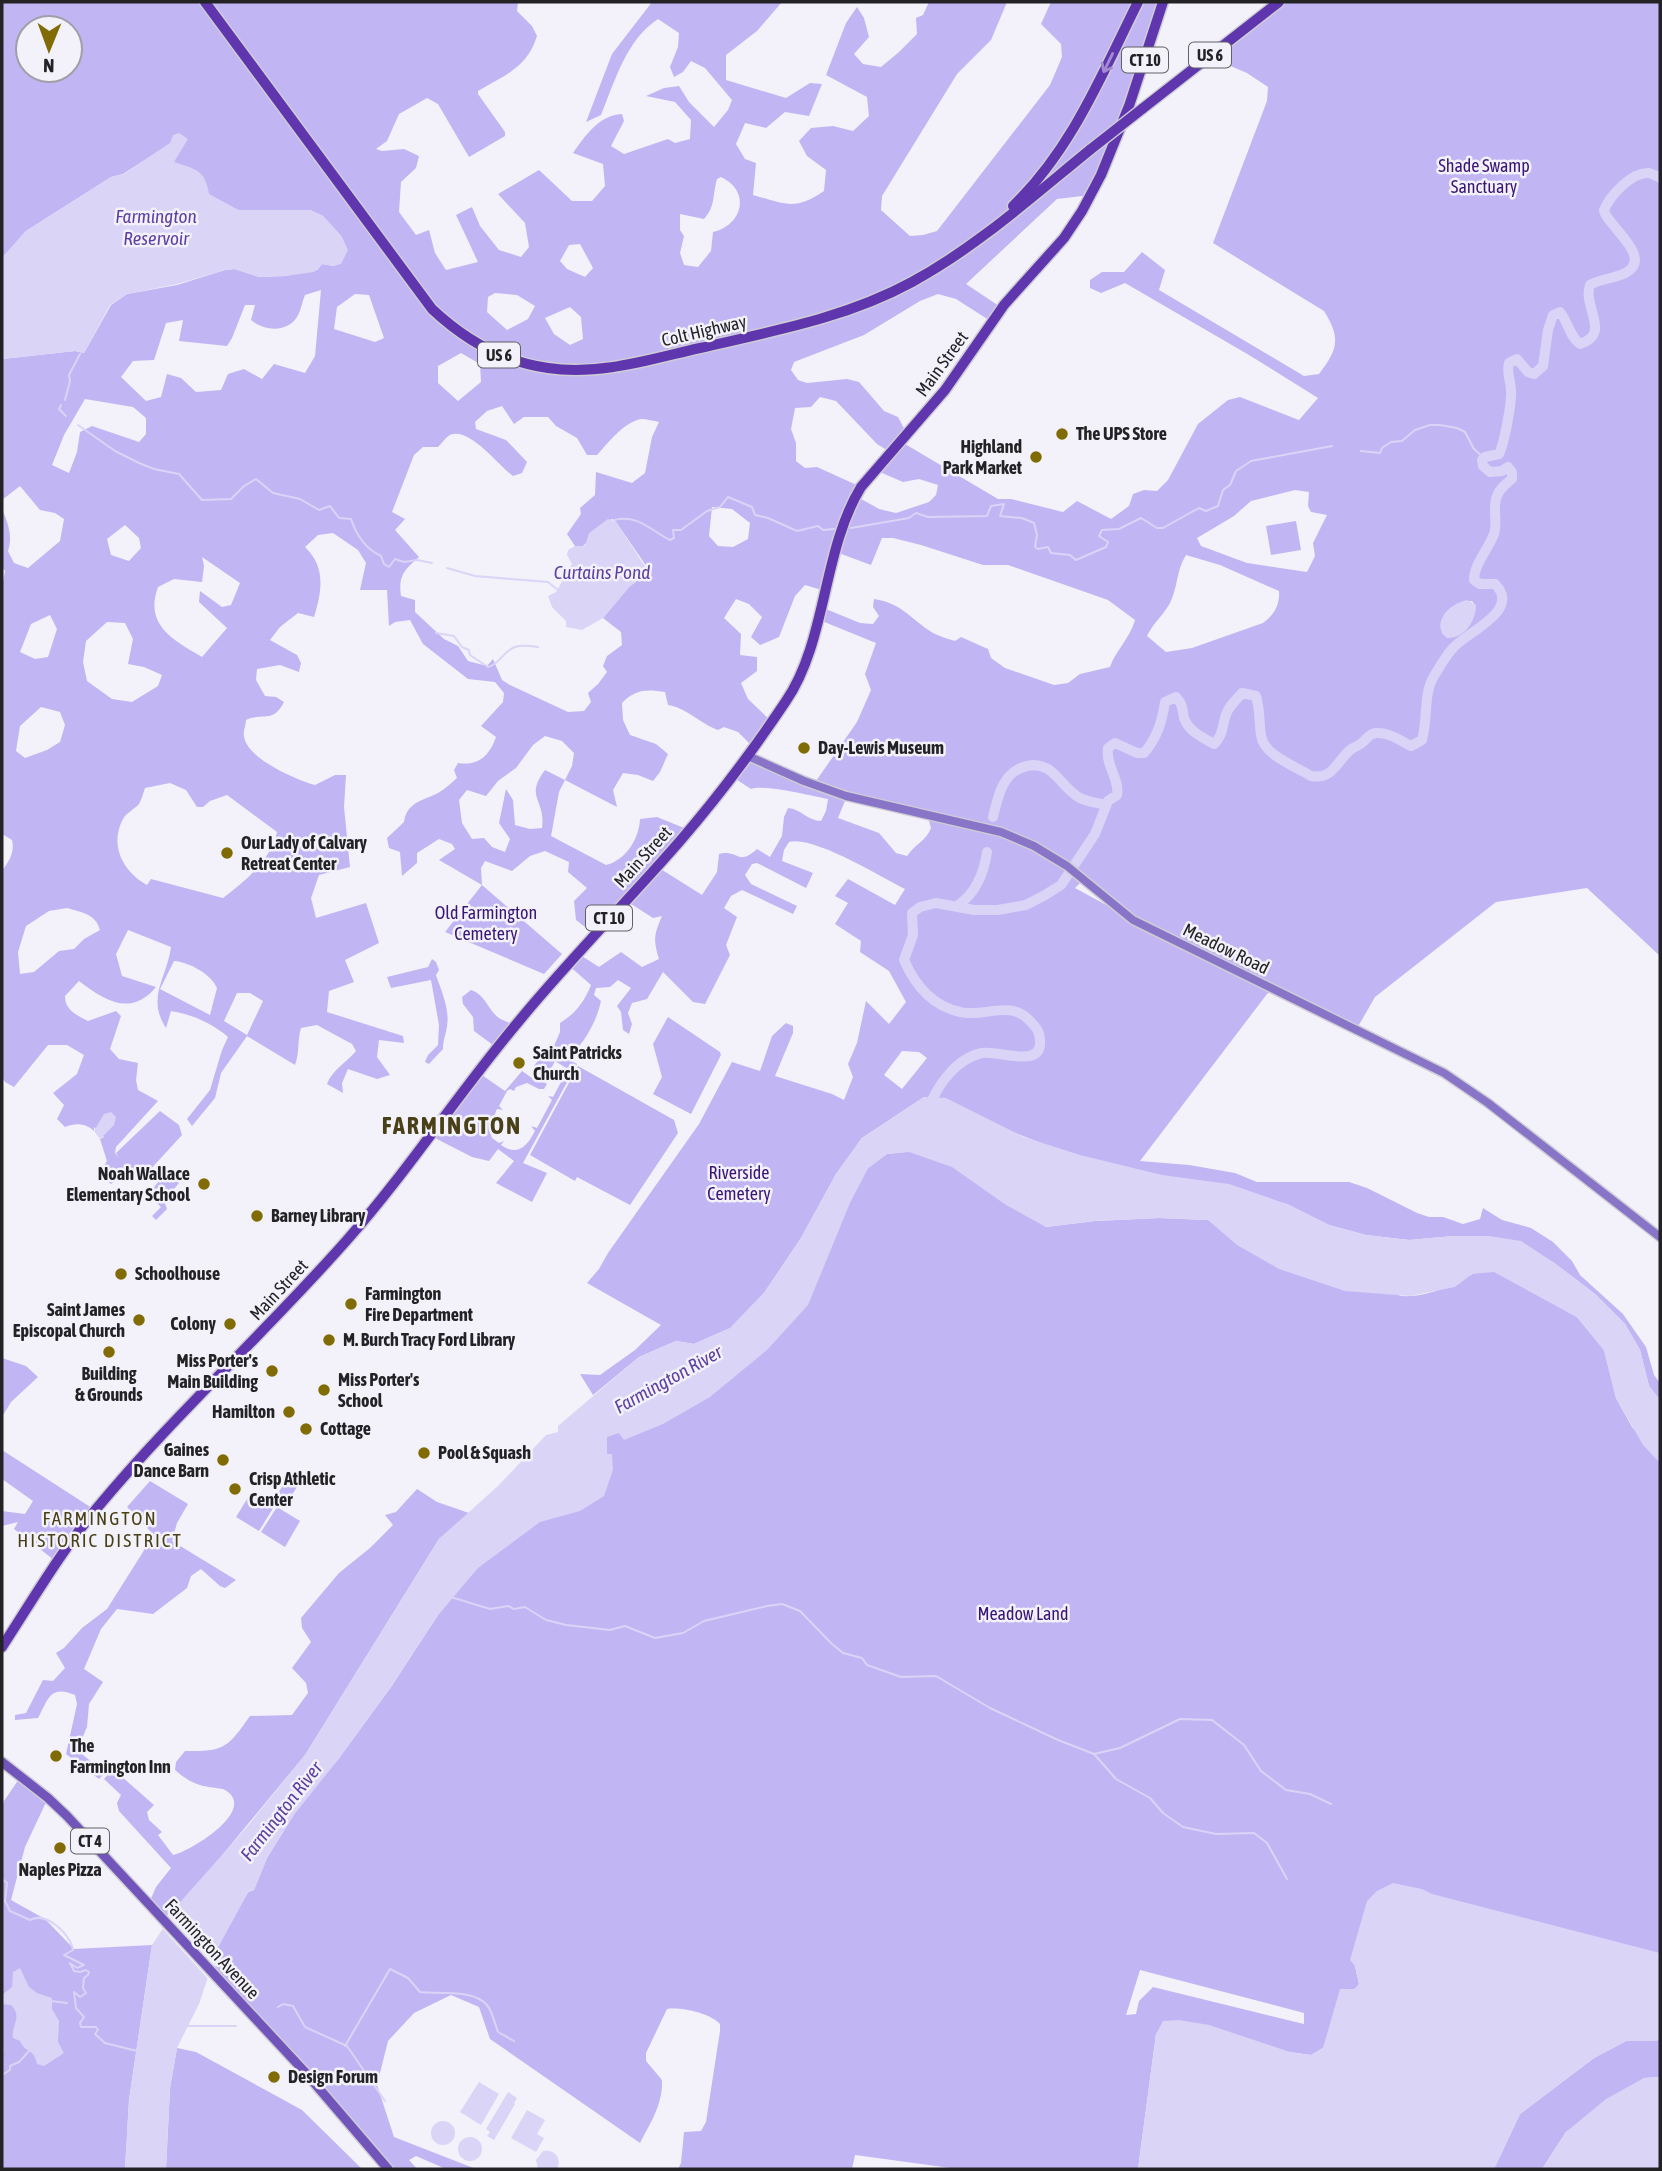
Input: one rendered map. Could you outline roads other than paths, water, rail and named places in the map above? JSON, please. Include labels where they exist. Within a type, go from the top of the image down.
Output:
[{"type":"highway","name":"Colt Highway","points":[[205,2],[432,309],[460,334],[513,360],[532,366],[571,370],[609,368],[838,314],[892,292],[943,264],[992,230],[1279,2]]},
{"type":"highway","points":[[943,264],[1015,204],[1062,149],[1138,2]]},
{"type":"highway","name":"Main Street","points":[[2,1647],[95,1510],[347,1240],[403,1174],[515,1025],[680,841],[748,755],[792,692],[801,674],[840,532],[852,502],[861,487],[945,390],[1004,305],[1064,239],[1078,219],[1110,153],[1137,83],[1163,2]]},
{"type":"main road","name":"Farmington Avenue","points":[[2,1762],[48,1798],[155,1909],[304,2071],[387,2169]]},
{"type":"street","name":"Meadow Road","points":[[748,755],[804,781],[846,796],[1001,832],[1034,846],[1077,873],[1133,920],[1444,1073],[1488,1103],[1660,1237]]},
{"type":"water","name":"Farmington Reservoir","points":[[179,133],[188,139],[174,162],[202,175],[209,194],[238,210],[310,210],[323,216],[342,237],[348,250],[341,264],[322,264],[314,272],[285,276],[259,277],[235,269],[225,270],[177,284],[127,294],[110,305],[84,353],[75,351],[2,359],[2,258],[26,231],[111,177],[124,174],[170,143],[173,135]]},
{"type":"water","name":"Curtains Pond","points":[[608,519],[616,522],[648,571],[629,587],[603,618],[582,630],[566,627],[566,621],[552,607],[548,596],[556,592],[572,564],[567,555],[568,550],[575,546],[585,546],[589,533]]},
{"type":"water","points":[[1467,600],[1476,605],[1471,623],[1459,636],[1447,638],[1440,626],[1444,614]]},
{"type":"water","name":"Farmington River","points":[[924,1097],[946,1098],[1024,1137],[1080,1155],[1162,1175],[1229,1184],[1287,1204],[1329,1225],[1366,1235],[1409,1240],[1489,1236],[1521,1241],[1595,1294],[1625,1324],[1640,1350],[1649,1386],[1660,1400],[1660,1463],[1643,1445],[1616,1398],[1604,1350],[1577,1317],[1494,1272],[1472,1274],[1455,1287],[1410,1296],[1345,1291],[1279,1269],[1237,1245],[1208,1220],[1159,1218],[1046,1227],[1006,1205],[952,1167],[909,1152],[887,1154],[868,1168],[850,1203],[808,1305],[767,1350],[710,1397],[663,1424],[624,1440],[619,1433],[607,1437],[607,1454],[612,1454],[613,1470],[604,1496],[580,1511],[540,1522],[478,1568],[438,1615],[391,1687],[293,1816],[267,1858],[254,1890],[249,1891],[218,1947],[199,2004],[177,2048],[170,2088],[166,2169],[125,2169],[129,2100],[152,1945],[182,1900],[246,1828],[305,1755],[439,1539],[498,1486],[546,1435],[558,1432],[558,1426],[639,1357],[676,1341],[694,1344],[730,1328],[764,1293],[801,1238],[836,1174],[862,1138]]},
{"type":"water","points":[[111,1112],[116,1117],[114,1125],[100,1139],[94,1131],[104,1114]]},
{"type":"water","points":[[1393,1883],[1660,1953],[1660,2038],[1657,2041],[1626,2041],[1594,2058],[1520,2114],[1494,2169],[1138,2169],[1156,2034],[1163,2021],[1179,2020],[1209,2025],[1290,2052],[1311,2055],[1323,2048],[1340,1989],[1354,1989],[1359,1984],[1355,1966],[1350,1960],[1367,1901],[1377,1891]]},
{"type":"water","points":[[20,1968],[29,1987],[52,1998],[52,2009],[59,2021],[58,2042],[64,2053],[44,2066],[37,2064],[32,2053],[13,2038],[16,2013],[11,2005],[2,2004],[2,1995],[12,1987],[13,1972]]},
{"type":"water","points":[[1660,2077],[1660,2169],[1542,2169],[1566,2132],[1606,2099],[1644,2078]]},
{"type":"water","points":[[479,2082],[499,2094],[481,2125],[460,2112]]},
{"type":"water","points":[[508,2092],[517,2098],[494,2140],[487,2136],[490,2132],[486,2129]]},
{"type":"water","points":[[527,2110],[545,2120],[537,2134],[544,2138],[536,2152],[511,2138]]},
{"type":"water","points":[[443,2121],[451,2125],[455,2133],[451,2141],[443,2145],[435,2141],[431,2133],[435,2125]]},
{"type":"water","points":[[470,2137],[478,2141],[482,2149],[478,2157],[470,2161],[462,2157],[458,2149],[462,2141]]},
{"type":"water","points":[[543,2151],[551,2151],[556,2155],[559,2161],[557,2169],[538,2169],[536,2160]]},
{"type":"waterway","points":[[929,1108],[937,1090],[964,1060],[982,1053],[1030,1056],[1036,1053],[1040,1046],[1039,1034],[1030,1021],[1014,1011],[960,1012],[933,1000],[913,978],[904,960],[913,935],[912,913],[920,907],[936,903],[974,910],[998,910],[1026,905],[1061,885],[1095,834],[1108,801],[1117,795],[1108,748],[1115,743],[1137,753],[1144,753],[1158,729],[1165,702],[1176,697],[1189,727],[1214,744],[1234,702],[1242,693],[1256,696],[1261,735],[1267,748],[1311,776],[1318,777],[1329,773],[1349,751],[1373,734],[1390,735],[1411,746],[1422,740],[1428,691],[1434,676],[1452,649],[1489,620],[1502,603],[1501,594],[1495,584],[1480,584],[1474,580],[1479,563],[1494,534],[1497,496],[1501,488],[1512,479],[1512,472],[1508,467],[1502,471],[1490,472],[1483,466],[1482,460],[1499,454],[1503,442],[1511,397],[1509,363],[1517,359],[1528,372],[1534,374],[1543,366],[1548,330],[1553,315],[1560,312],[1580,344],[1594,334],[1590,285],[1627,272],[1634,265],[1635,258],[1632,249],[1604,210],[1616,192],[1635,176],[1649,173],[1660,178]]},
{"type":"waterway","points":[[65,400],[69,375],[80,354]]},
{"type":"waterway","points":[[61,405],[59,409],[66,416]]},
{"type":"waterway","points":[[78,425],[115,451],[139,463],[179,474],[202,500],[231,499],[256,479],[273,493],[300,499],[319,510],[330,506],[339,518],[351,519],[362,540],[381,556],[384,564],[389,567],[395,559],[432,563]]},
{"type":"waterway","points":[[1361,451],[1380,453],[1382,448],[1391,442],[1402,441],[1415,430],[1440,425],[1465,432],[1474,449],[1484,458]]},
{"type":"waterway","points":[[851,528],[909,518],[916,513],[928,517],[987,516],[991,506],[1004,504],[1000,516],[1022,518],[1034,523],[1037,535],[1035,547],[1048,547],[1051,553],[1070,555],[1076,560],[1106,547],[1108,542],[1099,536],[1102,530],[1119,529],[1141,518],[1157,528],[1163,528],[1199,508],[1206,511],[1218,506],[1223,490],[1230,485],[1236,471],[1251,461],[1332,446]]},
{"type":"waterway","points":[[614,520],[637,521],[670,540],[674,538],[673,530],[681,530],[707,511],[720,507],[728,497],[752,507],[755,515],[797,531],[818,526],[823,530],[834,529]]},
{"type":"waterway","points":[[447,568],[475,576],[548,582],[558,590]]},
{"type":"waterway","points":[[436,633],[454,636],[462,647],[469,650],[470,655],[488,667],[515,647],[538,647]]},
{"type":"waterway","points":[[993,817],[1007,779],[1012,773],[1030,765],[1048,769],[1080,798],[1106,805]]},
{"type":"waterway","points":[[957,906],[978,882],[987,852]]},
{"type":"waterway","points":[[451,1597],[490,1609],[525,1607],[546,1620],[566,1625],[610,1630],[625,1626],[655,1638],[683,1633],[704,1621],[782,1604],[800,1611],[843,1653],[862,1658],[867,1665],[901,1677],[936,1676],[990,1708],[1094,1754],[1120,1748],[1180,1719],[1212,1720],[1244,1745],[1261,1771],[1286,1790],[1310,1794],[1331,1804]]},
{"type":"waterway","points":[[1095,1755],[1116,1779],[1150,1798],[1163,1813],[1183,1827],[1216,1834],[1254,1833],[1267,1843],[1287,1879]]},
{"type":"waterway","points":[[2,1879],[7,1883],[5,1901],[10,1911],[30,1920],[44,1919],[57,1926],[68,1938],[73,1950],[64,1955],[84,1965],[77,1968],[70,1963],[74,1971],[89,1972],[84,1978],[83,1988],[86,1993],[80,1997],[74,1992],[76,2008],[84,2017],[80,2023],[81,2027],[96,2027],[98,2030],[95,2034],[105,2043],[137,2051]]},
{"type":"waterway","points":[[345,2046],[390,1969],[408,1978],[420,1992],[465,1994],[481,2000],[487,2005],[498,2032],[514,2041]]},
{"type":"waterway","points":[[51,2001],[67,2003]]},
{"type":"waterway","points":[[278,2007],[283,2004],[293,2006],[305,2027],[347,2046],[385,2101]]},
{"type":"waterway","points":[[188,2026],[236,2026]]},
{"type":"waterway","points":[[2,2075],[30,2050]]},
{"type":"place","name":"The UPS Store","points":[[1062,434]]},
{"type":"place","name":"Highland Park Market","points":[[1036,457]]},
{"type":"place","name":"Day-Lewis Museum","points":[[804,748]]},
{"type":"place","name":"Our Lady of Calvary Retreat Center","points":[[227,853]]},
{"type":"place","name":"Saint Patricks Church","points":[[519,1063]]},
{"type":"place","name":"Noah Wallace Elementary School","points":[[204,1184]]},
{"type":"place","name":"Barney Library","points":[[257,1216]]},
{"type":"place","name":"Schoolhouse","points":[[121,1274]]},
{"type":"place","name":"Farmington Fire Department","points":[[351,1304]]},
{"type":"place","name":"Saint James Episcopal Church","points":[[139,1320]]},
{"type":"place","name":"Colony","points":[[230,1324]]},
{"type":"place","name":"M. Burch Tracy Ford Library","points":[[329,1340]]},
{"type":"place","name":"Building & Grounds","points":[[109,1352]]},
{"type":"place","name":"Miss Porter's Main Building","points":[[272,1371]]},
{"type":"place","name":"Miss Porter's School","points":[[324,1390]]},
{"type":"place","name":"Hamilton","points":[[289,1412]]},
{"type":"place","name":"Cottage","points":[[306,1429]]},
{"type":"place","name":"Pool & Squash","points":[[424,1453]]},
{"type":"place","name":"Gaines Dance Barn","points":[[223,1460]]},
{"type":"place","name":"Crisp Athletic Center","points":[[235,1489]]},
{"type":"place","name":"The Farmington Inn","points":[[56,1756]]},
{"type":"place","name":"Naples Pizza","points":[[60,1848]]},
{"type":"place","name":"Design Forum","points":[[274,2077]]},
{"type":"district","name":"FARMINGTON","points":[[452,1126]]},
{"type":"district","name":"FARMINGTON HISTORIC DISTRICT","points":[[100,1529]]},
{"type":"park label","name":"Shade Swamp Sanctuary","points":[[1484,176]]},
{"type":"park label","name":"Old Farmington Cemetery","points":[[486,923]]},
{"type":"park label","name":"Riverside Cemetery","points":[[739,1183]]},
{"type":"park label","name":"Meadow Land","points":[[1023,1614]]}]
